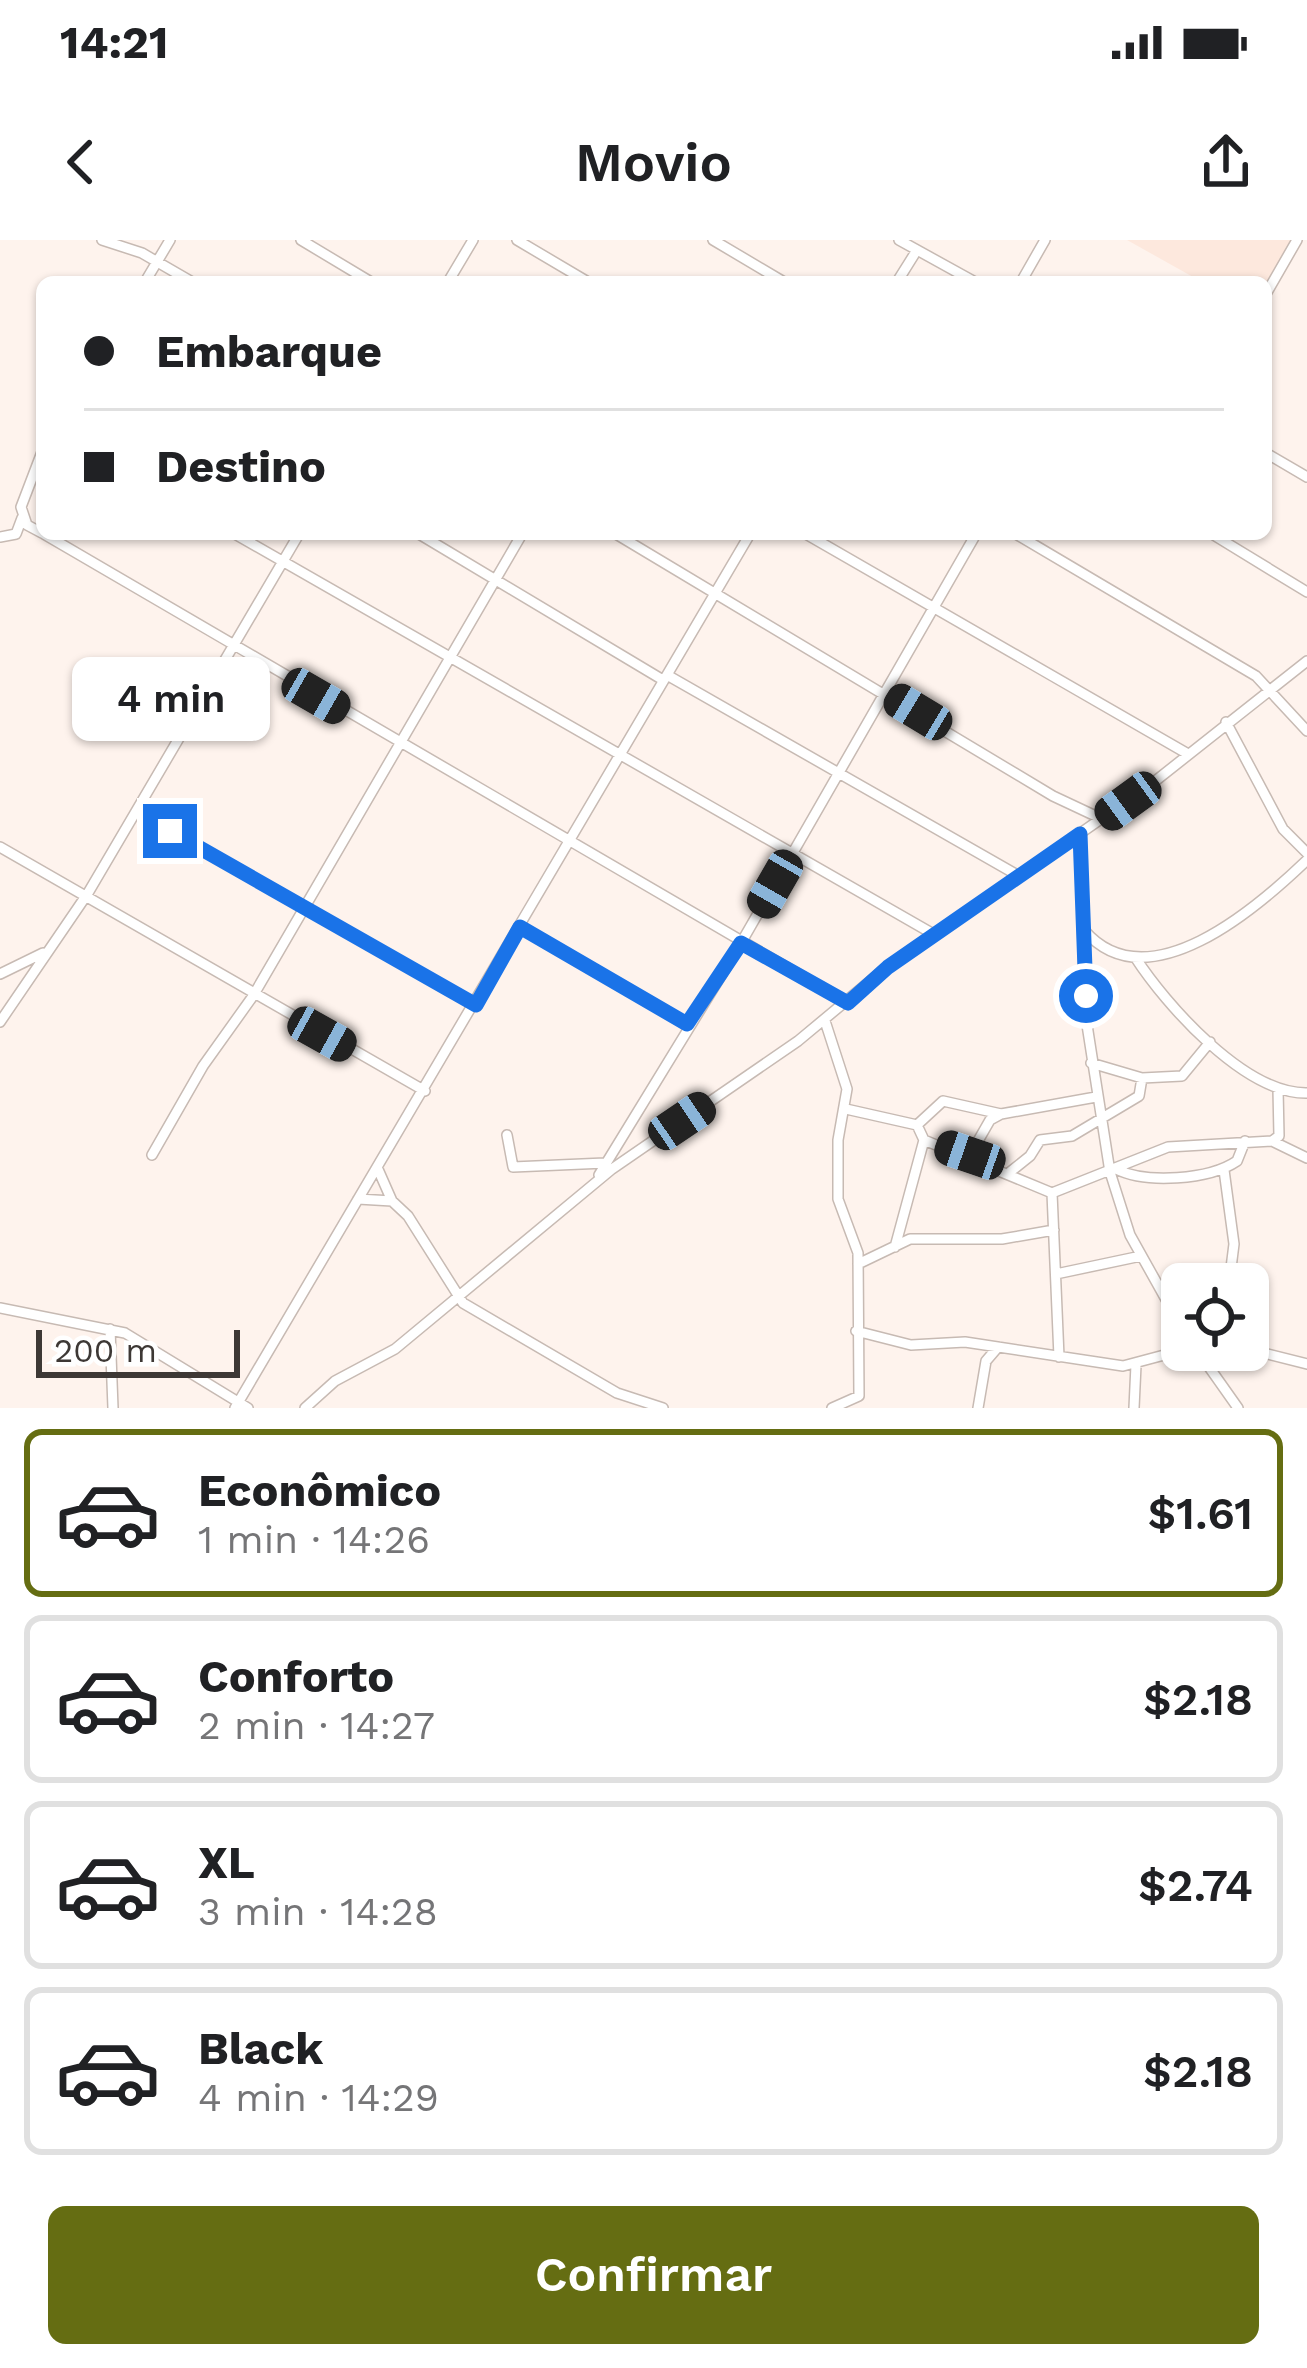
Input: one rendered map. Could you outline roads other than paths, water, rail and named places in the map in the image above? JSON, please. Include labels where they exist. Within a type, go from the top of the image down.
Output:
[{"type":"street","points":[[102,240],[158,261],[182,276]]},
{"type":"street","points":[[149,276],[170,240]]},
{"type":"street","points":[[302,240],[361,276]]},
{"type":"street","points":[[452,276],[473,240]]},
{"type":"street","points":[[518,240],[579,276]]},
{"type":"street","points":[[713,240],[774,276]]},
{"type":"street","points":[[899,240],[964,276]]},
{"type":"street","points":[[1024,276],[1045,240]]},
{"type":"street","points":[[1272,284],[1297,240]]},
{"type":"street","points":[[901,276],[917,250]]},
{"type":"street","points":[[1272,457],[1307,477]]},
{"type":"street","points":[[0,537],[16,534],[36,468]]},
{"type":"street","points":[[22,518],[36,529]]},
{"type":"street","points":[[53,540],[848,1003]]},
{"type":"street","points":[[246,540],[935,935]]},
{"type":"street","points":[[0,1022],[88,893],[294,540]]},
{"type":"street","points":[[429,540],[1019,876]]},
{"type":"street","points":[[152,1155],[203,1066],[253,996],[518,540]]},
{"type":"street","points":[[626,540],[1102,820]]},
{"type":"street","points":[[0,1308],[76,1327],[110,1329],[240,1406],[747,540]]},
{"type":"street","points":[[816,540],[1188,754]]},
{"type":"street","points":[[595,1183],[687,1024],[741,943],[973,540]]},
{"type":"street","points":[[1026,540],[1271,687],[1307,730]]},
{"type":"street","points":[[1222,540],[1307,592]]},
{"type":"street","points":[[305,1408],[335,1381],[395,1349],[595,1183],[825,1022],[935,935],[1102,820],[1307,661]]},
{"type":"street","points":[[1084,930],[1107,951],[1135,957],[1176,950],[1238,923],[1307,857],[1283,829],[1226,722]]},
{"type":"street","points":[[136,812],[476,1005]]},
{"type":"street","points":[[1080,834],[1095,1092],[1113,1170],[1142,1256],[1161,1290]]},
{"type":"street","points":[[0,847],[88,893],[253,996],[425,1091]]},
{"type":"street","points":[[520,927],[687,1024]]},
{"type":"street","points":[[0,974],[43,953]]},
{"type":"street","points":[[1135,957],[1160,992],[1210,1042],[1278,1089],[1307,1093]]},
{"type":"street","points":[[825,1022],[847,1086],[838,1140],[838,1199],[858,1264],[859,1396],[832,1408]]},
{"type":"street","points":[[1091,1063],[1142,1078],[1185,1076],[1210,1042]]},
{"type":"street","points":[[970,1155],[990,1120],[1095,1092],[1107,1069]]},
{"type":"street","points":[[1010,1172],[1030,1156],[1040,1140],[1072,1136],[1139,1096],[1142,1078]]},
{"type":"street","points":[[1273,1141],[1279,1136],[1278,1089]]},
{"type":"street","points":[[917,1125],[943,1101],[1001,1114]]},
{"type":"street","points":[[846,1109],[917,1125]]},
{"type":"street","points":[[896,1246],[924,1140],[917,1125]]},
{"type":"street","points":[[507,1136],[512,1167],[605,1163]]},
{"type":"street","points":[[924,1140],[1052,1192],[1168,1147],[1273,1141],[1307,1158]]},
{"type":"street","points":[[1113,1170],[1135,1175],[1224,1170],[1241,1157],[1245,1141]]},
{"type":"street","points":[[377,1167],[392,1201],[408,1216],[457,1294],[496,1326],[617,1393],[663,1408]]},
{"type":"street","points":[[1224,1170],[1234,1244],[1232,1263]]},
{"type":"street","points":[[1052,1192],[1059,1357]]},
{"type":"street","points":[[358,1199],[392,1201]]},
{"type":"street","points":[[858,1264],[921,1238],[1002,1239],[1054,1231]]},
{"type":"street","points":[[1056,1274],[1142,1256]]},
{"type":"street","points":[[110,1329],[113,1408]]},
{"type":"street","points":[[856,1331],[911,1345],[998,1347],[1136,1365],[1161,1357]]},
{"type":"street","points":[[978,1408],[986,1360],[998,1347]]},
{"type":"street","points":[[1269,1357],[1307,1364]]},
{"type":"street","points":[[1134,1408],[1136,1365]]},
{"type":"street","points":[[1212,1371],[1238,1408]]}]
